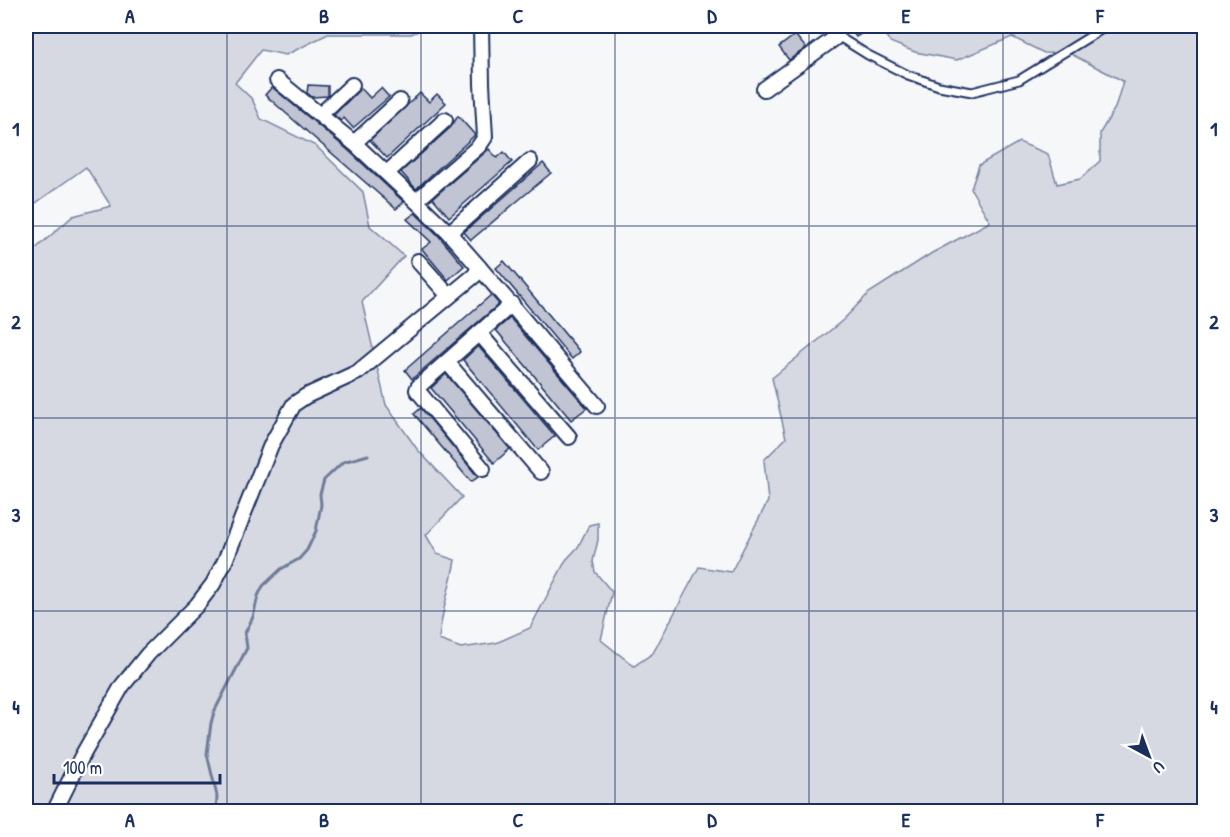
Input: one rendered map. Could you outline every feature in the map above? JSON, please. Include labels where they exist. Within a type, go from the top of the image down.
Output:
[{"type":"street","points":[[416,201],[479,146],[485,137],[482,26]]},
{"type":"street","points":[[764,89],[833,30]]},
{"type":"street","points":[[277,80],[354,143],[449,233],[597,406]]},
{"type":"street","points":[[320,115],[352,85]]},
{"type":"street","points":[[354,143],[400,101]]},
{"type":"street","points":[[387,173],[445,120]]},
{"type":"street","points":[[449,233],[530,161]]},
{"type":"street","points":[[418,261],[449,296]]},
{"type":"street","points":[[54,812],[82,756],[123,686],[148,654],[197,605],[213,584],[225,561],[271,445],[294,404],[358,372],[475,275],[479,267]]},
{"type":"street","points":[[483,469],[417,390],[512,304]]},
{"type":"street","points":[[479,333],[569,437]]},
{"type":"street","points":[[447,362],[541,472]]},
{"type":"lane","points":[[833,30],[868,55],[908,75],[939,86],[972,92],[1019,80],[1107,26]]},
{"type":"shaded area","points":[[26,26],[431,26],[411,34],[328,34],[286,55],[261,50],[235,83],[252,99],[261,119],[316,146],[363,192],[370,226],[404,256],[362,302],[386,405],[417,449],[462,497],[426,535],[437,554],[455,560],[439,640],[461,648],[496,643],[530,628],[566,560],[578,547],[589,525],[598,523],[598,540],[593,561],[595,572],[612,592],[601,640],[634,666],[653,653],[699,567],[731,572],[768,501],[764,460],[786,438],[772,378],[843,320],[869,293],[932,253],[990,222],[971,189],[979,165],[1019,142],[1048,154],[1057,184],[1080,179],[1100,161],[1100,133],[1115,108],[1123,81],[1071,54],[1044,53],[1012,37],[957,60],[915,52],[890,42],[879,26],[1204,26],[1204,811],[26,811],[26,257],[73,216],[111,206],[86,167],[26,210]]},
{"type":"building","points":[[848,26],[873,26],[856,37]]},
{"type":"building","points":[[795,35],[806,48],[789,60],[779,47]]},
{"type":"building","points":[[308,85],[328,86],[328,96],[312,97],[307,93]]},
{"type":"building","points":[[272,87],[348,150],[404,202],[396,209],[265,95]]},
{"type":"building","points":[[361,88],[370,98],[381,88],[389,97],[353,128],[344,118],[341,121],[334,115]]},
{"type":"building","points":[[420,93],[429,102],[437,94],[446,103],[387,158],[370,140]]},
{"type":"building","points":[[458,116],[475,135],[416,189],[401,172],[451,127]]},
{"type":"building","points":[[489,149],[497,158],[504,152],[512,162],[449,217],[433,198]]},
{"type":"building","points":[[543,163],[551,173],[471,240],[464,232]]},
{"type":"building","points":[[415,213],[438,235],[464,266],[448,280],[422,249],[431,242],[407,219]]},
{"type":"building","points":[[504,261],[580,352],[572,359],[496,268]]},
{"type":"building","points":[[491,295],[499,304],[412,379],[405,370]]},
{"type":"building","points":[[510,318],[587,408],[571,420],[496,330]]},
{"type":"building","points":[[478,346],[555,436],[538,450],[463,360]]},
{"type":"building","points":[[446,374],[510,449],[494,463],[431,388]]},
{"type":"building","points":[[421,408],[478,477],[471,482],[414,414]]},
{"type":"waterway","points":[[216,812],[217,796],[207,754],[211,723],[214,712],[247,648],[245,633],[253,617],[258,596],[263,586],[281,569],[299,559],[307,550],[316,531],[324,480],[343,462],[368,455]]}]
